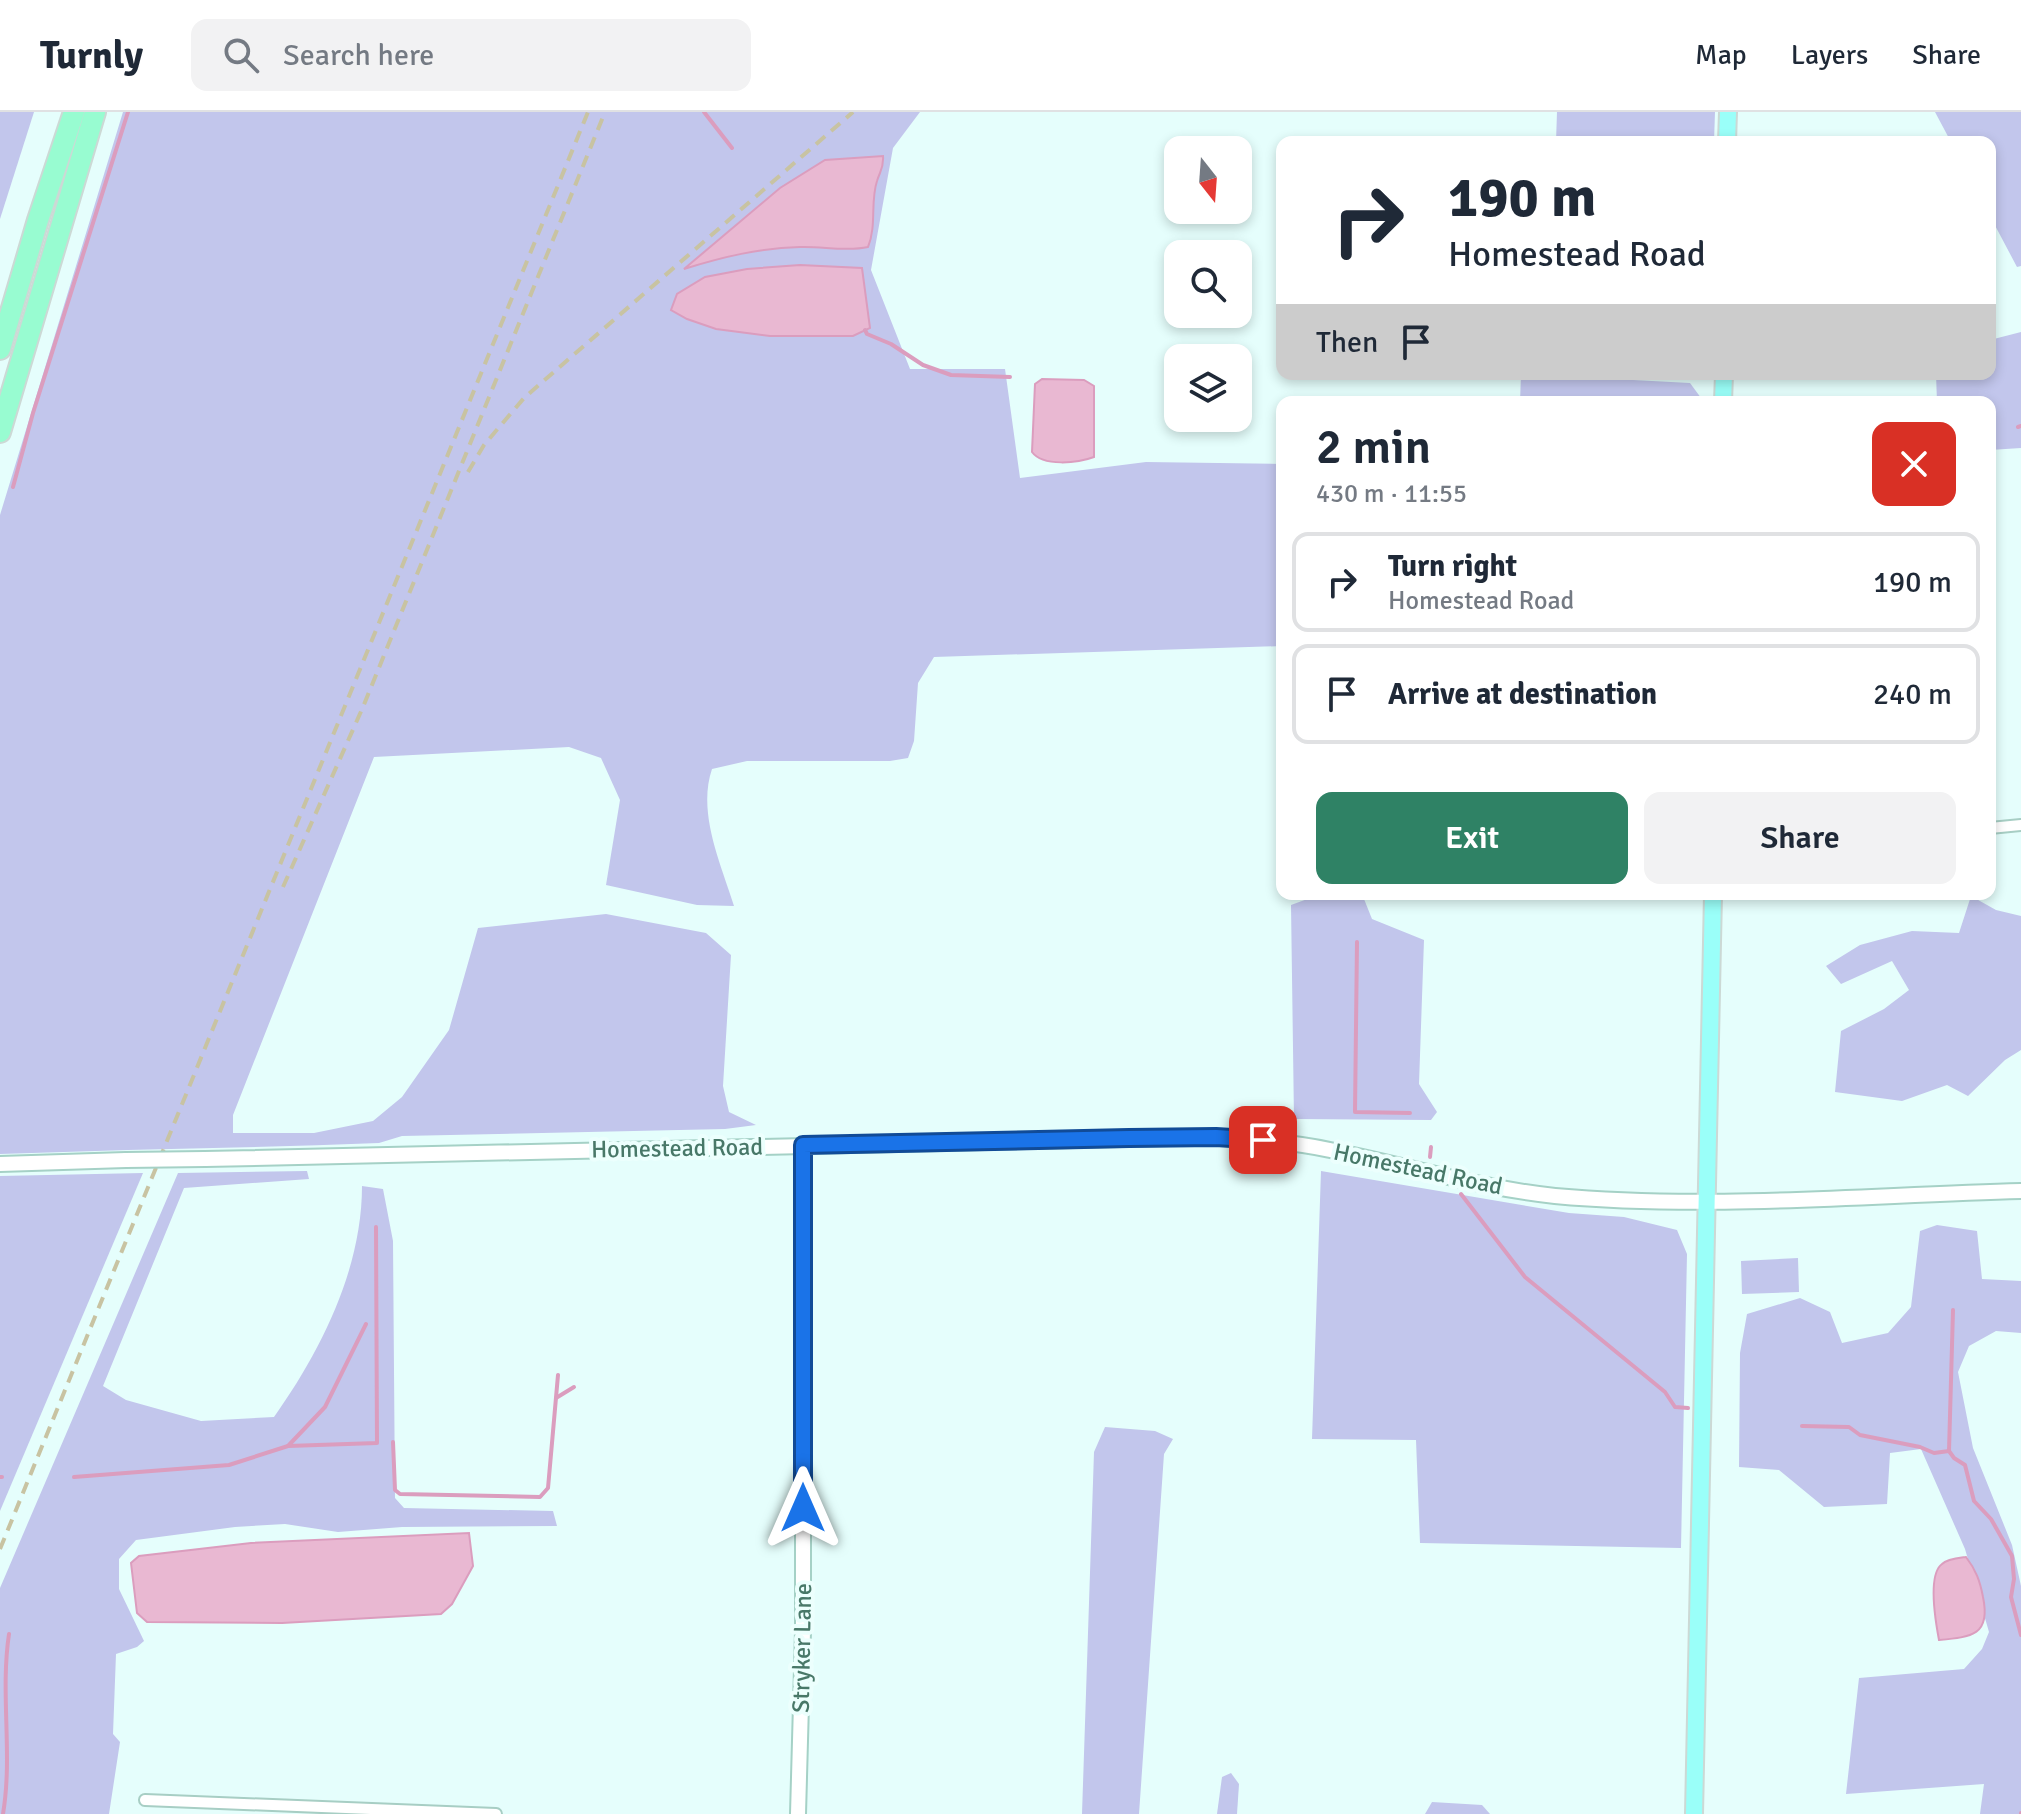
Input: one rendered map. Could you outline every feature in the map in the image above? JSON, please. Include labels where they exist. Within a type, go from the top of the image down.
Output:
[{"type":"highway","points":[[0,349],[74,112]]},
{"type":"highway","points":[[0,432],[95,112]]},
{"type":"main road","points":[[1727,136],[1728,112]]},
{"type":"main road","points":[[1694,1814],[1713,900]]},
{"type":"street","points":[[1996,827],[2021,825]]},
{"type":"street","name":"Homestead Road","points":[[0,1164],[1113,1138],[1240,1138],[1328,1149],[1473,1182],[1554,1196],[1707,1201],[2021,1191]]},
{"type":"street","name":"Stryker Lane","points":[[798,1814],[803,1631],[803,1145]]},
{"type":"street","points":[[145,1800],[496,1814]]},
{"type":"shaded area","points":[[0,112],[34,112],[0,219]]},
{"type":"shaded area","points":[[123,112],[920,112],[893,148],[871,270],[910,369],[1005,369],[1020,478],[1146,462],[1276,464],[1276,646],[934,657],[918,683],[914,741],[908,758],[890,761],[747,761],[712,769],[707,803],[709,821],[734,906],[697,905],[606,885],[620,800],[601,758],[569,747],[374,757],[233,1115],[233,1133],[314,1133],[373,1121],[402,1097],[449,1030],[478,928],[606,914],[706,933],[731,955],[723,1086],[729,1112],[756,1125],[725,1129],[402,1136],[379,1143],[0,1154],[0,515]]},
{"type":"shaded area","points":[[1557,112],[1715,112],[1714,136],[1556,136]]},
{"type":"shaded area","points":[[1935,112],[2021,112],[2021,266],[2017,267],[1996,227],[1996,136],[1948,136]]},
{"type":"shaded area","points":[[883,156],[875,189],[868,247],[770,249],[684,269],[780,188],[825,160]]},
{"type":"shaded area","points":[[800,265],[862,268],[870,328],[853,336],[770,336],[716,329],[671,310],[677,294],[705,277],[747,269]]},
{"type":"shaded area","points":[[2021,332],[2021,448],[1996,450],[1996,396],[1937,396],[1936,380],[1996,380],[1996,338]]},
{"type":"shaded area","points":[[1042,379],[1084,380],[1094,386],[1094,457],[1052,462],[1032,452],[1035,384]]},
{"type":"shaded area","points":[[1521,380],[1634,380],[1690,383],[1700,396],[1520,396]]},
{"type":"shaded area","points":[[1305,900],[1364,900],[1372,919],[1424,940],[1419,1084],[1437,1112],[1431,1120],[1294,1119],[1291,905]]},
{"type":"shaded area","points":[[1970,900],[1978,900],[1996,910],[2021,916],[2021,1050],[2005,1060],[1968,1096],[1947,1085],[1902,1101],[1835,1092],[1841,1031],[1884,1009],[1909,990],[1892,961],[1841,984],[1826,966],[1860,945],[1912,931],[1959,933]]},
{"type":"shaded area","points":[[307,1171],[309,1179],[184,1188],[103,1386],[126,1400],[201,1421],[274,1417],[308,1365],[336,1308],[355,1248],[362,1186],[383,1189],[393,1241],[395,1498],[404,1508],[553,1511],[557,1526],[402,1527],[338,1532],[285,1524],[136,1540],[119,1559],[119,1589],[144,1641],[137,1647],[116,1654],[113,1734],[120,1742],[109,1814],[0,1814],[0,1588],[178,1173]]},
{"type":"shaded area","points":[[1321,1171],[1569,1213],[1624,1217],[1677,1230],[1687,1254],[1681,1548],[1420,1543],[1416,1440],[1312,1439]]},
{"type":"shaded area","points":[[143,1173],[0,1511],[0,1176]]},
{"type":"shaded area","points":[[1937,1225],[1977,1231],[1982,1279],[2021,1281],[2021,1333],[1996,1331],[1969,1346],[1958,1372],[1973,1448],[2012,1545],[2021,1586],[2021,1814],[1980,1814],[1984,1784],[1846,1794],[1859,1678],[1964,1669],[1982,1649],[1989,1632],[1965,1549],[1921,1449],[1890,1453],[1887,1504],[1824,1507],[1779,1470],[1739,1467],[1740,1353],[1747,1314],[1800,1298],[1830,1312],[1842,1343],[1888,1333],[1911,1307],[1920,1231]]},
{"type":"shaded area","points":[[1798,1258],[1799,1292],[1742,1294],[1741,1261]]},
{"type":"shaded area","points":[[1105,1427],[1155,1431],[1173,1439],[1164,1454],[1139,1814],[1082,1814],[1094,1452]]},
{"type":"shaded area","points":[[469,1533],[473,1566],[452,1604],[441,1614],[282,1623],[147,1622],[137,1613],[131,1563],[139,1556],[251,1543]]},
{"type":"shaded area","points":[[1966,1557],[1980,1586],[1984,1619],[1981,1627],[1970,1635],[1939,1640],[1934,1600],[1937,1570],[1947,1561]]},
{"type":"shaded area","points":[[1231,1773],[1239,1784],[1237,1814],[1217,1814],[1222,1777]]},
{"type":"shaded area","points":[[1432,1802],[1482,1805],[1490,1814],[1425,1814]]},
{"type":"waterway","points":[[13,487],[33,413],[128,112]]},
{"type":"waterway","points":[[704,112],[732,148]]},
{"type":"waterway","points":[[865,330],[923,365],[951,375],[1010,377]]},
{"type":"waterway","points":[[1357,942],[1355,1112],[1410,1113]]},
{"type":"waterway","points":[[1430,1157],[1431,1147]]},
{"type":"waterway","points":[[1461,1194],[1525,1277],[1665,1392],[1675,1407],[1688,1408]]},
{"type":"waterway","points":[[288,1446],[377,1443],[376,1227]]},
{"type":"waterway","points":[[1953,1310],[1949,1451],[1965,1465],[1974,1501],[1991,1519],[2012,1556],[2014,1579],[2011,1597],[2021,1635]]},
{"type":"waterway","points":[[74,1477],[229,1465],[288,1446],[325,1407],[366,1324]]},
{"type":"waterway","points":[[393,1442],[395,1490],[400,1494],[540,1497],[548,1488],[558,1375]]},
{"type":"waterway","points":[[556,1398],[574,1387]]},
{"type":"waterway","points":[[1802,1426],[1849,1427],[1860,1435],[1920,1447],[1934,1453],[1949,1451]]},
{"type":"waterway","points":[[3,1814],[7,1769],[9,1634]]},
{"type":"railway","points":[[0,1549],[588,112]]},
{"type":"railway","points":[[283,887],[363,707],[605,112]]},
{"type":"railway","points":[[468,472],[484,445],[524,398],[853,112]]},
{"type":"route","points":[[803,1508],[803,1145],[1216,1137],[1263,1140]]}]
